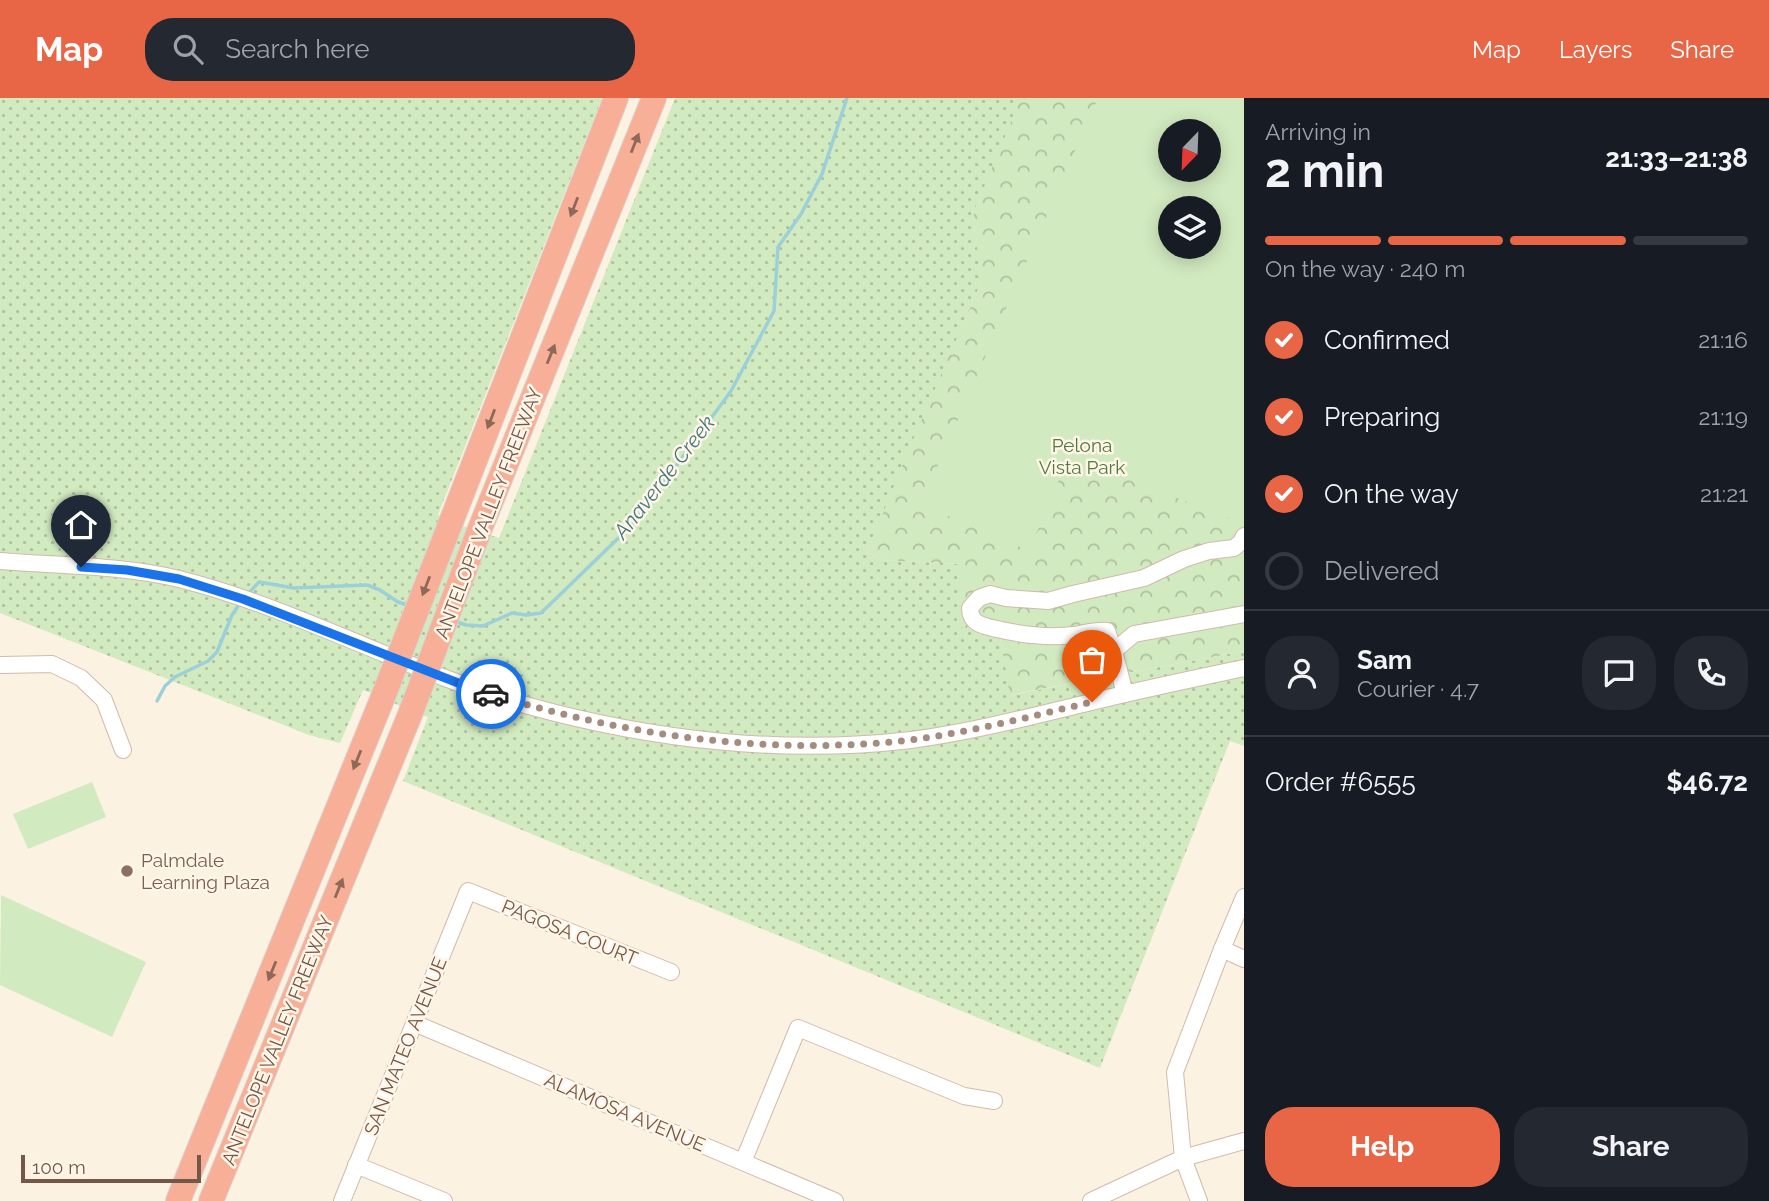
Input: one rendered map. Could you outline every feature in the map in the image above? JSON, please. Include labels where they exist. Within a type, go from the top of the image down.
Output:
[{"type":"highway","name":"ANTELOPE VALLEY FREEWAY","points":[[178,1201],[383,697],[616,98]]},
{"type":"highway","name":"ANTELOPE VALLEY FREEWAY","points":[[211,1201],[411,712],[479,531],[654,98]]},
{"type":"street","points":[[1125,694],[1107,631],[1047,636],[1014,633],[978,624],[972,620],[970,608],[974,602],[989,594],[1048,601],[1144,578],[1184,559],[1209,551],[1234,548],[1244,536]]},
{"type":"street","points":[[0,561],[127,570],[179,579],[243,599],[471,688],[594,721],[705,740],[773,745],[841,745],[910,740],[976,730],[1244,668]]},
{"type":"street","points":[[1114,651],[1134,634],[1244,614]]},
{"type":"street","points":[[1,665],[52,664],[81,678],[104,700],[126,745]]},
{"type":"street","name":"PAGOSA COURT","points":[[468,891],[671,972]]},
{"type":"street","name":"SAN MATEO AVENUE","points":[[342,1201],[468,891]]},
{"type":"street","points":[[1199,1201],[1183,1158],[1175,1072],[1244,897]]},
{"type":"street","points":[[1222,949],[1244,959]]},
{"type":"street","name":"ALAMOSA AVENUE","points":[[414,1023],[835,1201]]},
{"type":"street","points":[[743,1162],[798,1028],[964,1096],[994,1101]]},
{"type":"street","points":[[1091,1201],[1183,1158],[1244,1141]]},
{"type":"street","points":[[356,1164],[444,1201]]},
{"type":"green space","points":[[0,98],[602,98],[438,515],[499,538],[675,98],[1025,98],[974,224],[981,273],[979,287],[867,553],[883,560],[961,564],[961,627],[1000,637],[1011,695],[1244,651],[1244,746],[1230,741],[1100,1068],[403,781],[428,717],[411,712],[383,697],[363,690],[340,743],[309,735],[0,613]]},
{"type":"green space","name":"Pelona Vista Park","points":[[1021,98],[1244,98],[1244,651],[1010,695],[1000,637],[961,627],[960,564],[883,560],[867,553],[979,287],[980,267],[975,208]]},
{"type":"green space","points":[[1098,98],[1233,98],[1244,103],[1242,523],[1069,456],[1029,551],[921,504]]},
{"type":"green space","points":[[92,782],[106,817],[28,849],[13,814]]},
{"type":"green space","points":[[1,895],[146,962],[112,1037],[0,985]]},
{"type":"waterway","name":"Anaverde Creek","points":[[454,621],[483,626],[512,613],[541,613],[635,522],[731,391],[774,311],[778,247],[801,214],[822,174],[847,98]]},
{"type":"waterway","name":"Anaverde Creek","points":[[247,595],[259,582],[294,588],[367,585],[410,606]]},
{"type":"waterway","name":"Anaverde Creek","points":[[157,701],[165,686],[175,677],[208,661],[217,652],[232,615],[240,603]]},
{"type":"way so far","points":[[491,694],[530,706],[649,732],[705,740],[773,745],[841,745],[910,740],[976,730],[1092,702]]},
{"type":"place","name":"Palmdale Learning Plaza","points":[[127,871]]},
{"type":"route","points":[[81,567],[127,570],[179,579],[243,599],[491,694]]}]
